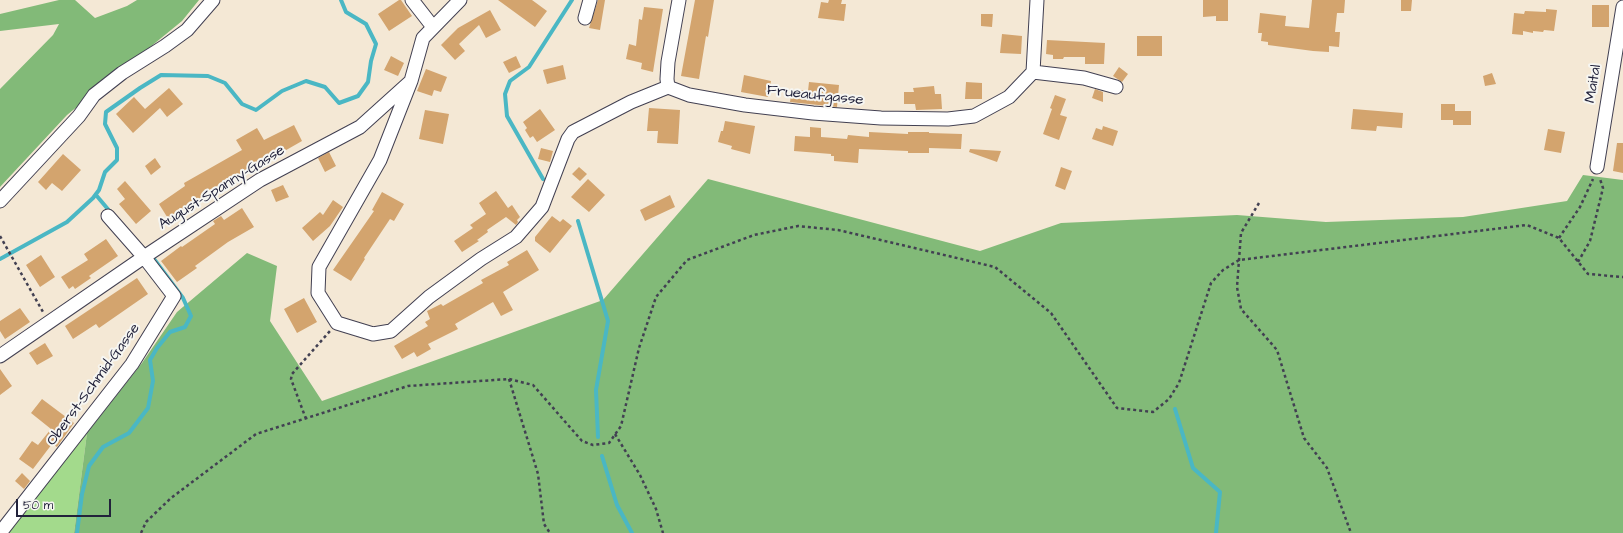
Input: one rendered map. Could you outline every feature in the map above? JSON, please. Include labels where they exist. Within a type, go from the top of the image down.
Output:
[{"type":"street","points":[[0,201],[79,116],[94,95],[122,73],[165,46],[187,30],[213,0]]},
{"type":"street","points":[[412,0],[433,27]]},
{"type":"street","points":[[460,0],[423,38],[411,81],[380,160],[319,267],[318,293],[337,323],[373,334],[391,331],[429,296],[481,259],[516,238],[542,207],[568,138],[573,132],[631,102],[668,87],[668,62],[679,0]]},
{"type":"street","points":[[585,18],[590,0]]},
{"type":"street","points":[[1037,0],[1033,72],[1084,78],[1116,87]]},
{"type":"street","name":"Maital","points":[[1597,167],[1623,7]]},
{"type":"street","name":"Frueaufgasse","points":[[668,87],[689,95],[745,105],[813,113],[881,118],[948,119],[974,116],[1009,97],[1033,72]]},
{"type":"street","name":"August-Spanny-Gasse","points":[[0,356],[144,257],[260,180],[360,127],[411,81]]},
{"type":"street","name":"Oberst-Schmid-Gasse","points":[[0,533],[132,364],[174,296],[144,257],[108,216]]},
{"type":"path","points":[[1558,238],[1580,207],[1597,167]]},
{"type":"path","points":[[1578,262],[1590,241],[1603,188],[1597,167]]},
{"type":"path","points":[[1259,203],[1241,233],[1237,287],[1241,309],[1277,350],[1304,438],[1327,468],[1351,533]]},
{"type":"path","points":[[141,533],[146,522],[171,498],[256,434],[408,386],[509,379],[533,385],[582,441],[593,446],[609,443],[621,426],[639,348],[656,297],[687,260],[754,235],[798,226],[838,230],[995,267],[1051,314],[1117,408],[1154,412],[1169,399],[1179,383],[1211,283],[1223,270],[1239,260],[1527,225],[1558,238],[1588,274],[1623,277]]},
{"type":"path","points":[[0,236],[49,323]]},
{"type":"path","points":[[306,419],[291,379],[292,374],[337,323]]},
{"type":"path","points":[[509,379],[538,474],[544,524],[550,533]]},
{"type":"path","points":[[615,434],[640,475],[656,509],[663,533]]},
{"type":"green space","points":[[59,0],[75,0],[95,18],[127,6],[137,0],[199,0],[182,21],[67,115],[0,187],[0,89],[53,35],[59,24],[0,31],[0,14]]},
{"type":"green space","points":[[1583,175],[1623,180],[1623,533],[74,533],[87,433],[142,363],[177,312],[247,253],[277,266],[270,321],[322,401],[603,300],[708,179],[980,251],[1061,223],[1237,215],[1326,222],[1463,217],[1567,201]]},
{"type":"green space","points":[[87,433],[74,533],[4,533]]},
{"type":"building","points":[[401,0],[412,16],[389,31],[378,14]]},
{"type":"building","points":[[498,0],[532,0],[547,11],[535,27]]},
{"type":"building","points":[[598,0],[605,0],[600,30],[589,28]]},
{"type":"building","points":[[695,0],[714,0],[699,79],[681,76]]},
{"type":"building","points":[[829,0],[842,0],[841,4],[846,4],[844,21],[818,18],[821,2],[828,3]]},
{"type":"building","points":[[1203,0],[1228,0],[1228,21],[1216,21],[1216,16],[1203,17]]},
{"type":"building","points":[[1312,0],[1345,0],[1344,13],[1337,13],[1335,32],[1340,32],[1339,47],[1329,46],[1329,52],[1313,51],[1268,45],[1268,42],[1261,41],[1262,33],[1258,33],[1260,13],[1286,16],[1285,26],[1309,28]]},
{"type":"building","points":[[1401,0],[1412,0],[1411,11],[1401,11]]},
{"type":"building","points":[[1592,5],[1609,5],[1609,27],[1592,27]]},
{"type":"building","points":[[644,7],[663,9],[653,72],[641,69],[642,63],[626,59],[629,44],[636,46],[639,19],[642,20]]},
{"type":"building","points":[[1546,9],[1557,10],[1554,31],[1533,31],[1533,33],[1523,31],[1523,35],[1512,34],[1514,13],[1524,14],[1525,11],[1546,12]]},
{"type":"building","points":[[490,10],[501,30],[486,38],[479,25],[459,44],[465,51],[455,60],[441,45],[458,28]]},
{"type":"building","points":[[981,14],[993,14],[992,27],[981,26]]},
{"type":"building","points":[[1002,34],[1022,36],[1021,54],[1000,53]]},
{"type":"building","points":[[1137,36],[1162,36],[1162,56],[1137,56]]},
{"type":"building","points":[[1047,40],[1105,43],[1104,64],[1085,64],[1085,57],[1064,57],[1063,59],[1053,59],[1053,55],[1046,54]]},
{"type":"building","points":[[391,56],[404,63],[398,76],[384,70]]},
{"type":"building","points":[[516,56],[521,67],[509,73],[503,62]]},
{"type":"building","points":[[563,65],[566,79],[547,84],[543,70]]},
{"type":"building","points":[[1119,67],[1128,74],[1122,82],[1113,76]]},
{"type":"building","points":[[426,69],[447,77],[441,92],[434,90],[432,96],[417,91]]},
{"type":"building","points":[[1492,73],[1496,84],[1485,86],[1483,76]]},
{"type":"building","points":[[744,75],[771,81],[768,97],[741,92]]},
{"type":"building","points":[[809,82],[839,85],[837,107],[790,102],[792,89],[808,91]]},
{"type":"building","points":[[966,82],[982,83],[982,99],[965,99]]},
{"type":"building","points":[[934,86],[935,94],[941,94],[942,109],[916,110],[915,104],[904,104],[904,92],[914,92],[913,88]]},
{"type":"building","points":[[169,88],[183,104],[167,117],[160,108],[133,133],[116,114],[134,97],[145,109]]},
{"type":"building","points":[[1095,89],[1103,92],[1103,102],[1092,98]]},
{"type":"building","points":[[1055,95],[1066,99],[1060,115],[1067,117],[1059,140],[1043,134],[1052,109],[1050,108]]},
{"type":"building","points":[[1441,104],[1455,104],[1455,111],[1471,111],[1471,125],[1453,125],[1453,120],[1441,120]]},
{"type":"building","points":[[649,108],[680,110],[678,144],[657,143],[658,131],[647,131]]},
{"type":"building","points":[[540,109],[555,130],[537,142],[533,136],[530,138],[525,130],[527,128],[523,122]]},
{"type":"building","points":[[1353,109],[1403,113],[1402,128],[1377,126],[1376,131],[1351,129]]},
{"type":"building","points":[[425,110],[449,114],[443,144],[419,139]]},
{"type":"building","points":[[725,121],[755,126],[750,154],[731,149],[732,146],[718,142],[721,131],[723,131]]},
{"type":"building","points":[[294,125],[302,141],[253,169],[252,168],[169,220],[159,204],[185,186],[184,183],[242,150],[236,140],[257,128],[264,140]]},
{"type":"building","points":[[1103,126],[1118,131],[1113,146],[1092,139],[1096,128],[1102,130]]},
{"type":"building","points":[[810,127],[821,128],[821,137],[847,139],[848,135],[869,137],[869,132],[908,134],[908,132],[929,132],[962,134],[961,149],[929,148],[929,153],[908,153],[908,151],[859,149],[858,163],[834,161],[834,156],[831,156],[831,154],[794,151],[795,136],[810,137]]},
{"type":"building","points":[[1548,129],[1565,132],[1561,153],[1544,150]]},
{"type":"building","points":[[1617,143],[1623,143],[1623,173],[1613,171]]},
{"type":"building","points":[[541,148],[553,151],[550,162],[538,159]]},
{"type":"building","points":[[970,149],[1001,151],[997,162],[969,152]]},
{"type":"building","points":[[329,152],[336,166],[325,172],[318,158]]},
{"type":"building","points":[[63,154],[81,170],[62,191],[52,183],[46,190],[38,182]]},
{"type":"building","points":[[155,158],[161,167],[151,175],[145,166]]},
{"type":"building","points":[[579,167],[587,174],[580,181],[572,174]]},
{"type":"building","points":[[1061,167],[1072,171],[1065,190],[1055,186]]},
{"type":"building","points":[[588,179],[605,195],[589,212],[571,197]]},
{"type":"building","points":[[125,181],[151,211],[136,224],[119,204],[125,199],[117,189]]},
{"type":"building","points":[[283,185],[289,197],[276,202],[271,190]]},
{"type":"building","points":[[496,191],[508,208],[512,205],[520,217],[517,220],[518,222],[516,225],[506,217],[487,230],[488,232],[477,240],[479,241],[462,252],[454,241],[473,228],[470,225],[486,214],[479,203]]},
{"type":"building","points":[[382,192],[404,204],[394,221],[390,219],[364,258],[365,259],[351,281],[333,270],[374,211],[372,210]]},
{"type":"building","points":[[670,195],[675,207],[645,221],[640,210]]},
{"type":"building","points":[[333,200],[343,207],[330,226],[313,241],[302,228],[320,212],[323,215]]},
{"type":"building","points":[[242,208],[254,227],[228,242],[195,266],[197,268],[177,282],[161,261],[215,224],[213,221],[221,216],[224,220]]},
{"type":"building","points":[[552,216],[560,222],[563,219],[572,226],[550,253],[535,241],[535,237]]},
{"type":"building","points":[[106,239],[118,256],[89,276],[91,278],[75,289],[73,286],[69,289],[61,277],[88,260],[84,254]]},
{"type":"building","points":[[527,250],[539,270],[503,292],[513,310],[501,316],[493,302],[455,324],[458,329],[428,344],[431,349],[417,357],[414,352],[402,359],[394,346],[428,326],[425,322],[430,319],[427,311],[441,304],[443,306],[483,283],[481,280],[509,265],[507,262]]},
{"type":"building","points":[[41,255],[55,277],[40,287],[26,265]]},
{"type":"building","points":[[137,278],[148,294],[99,328],[96,324],[73,339],[65,326]]},
{"type":"building","points":[[304,298],[317,322],[297,333],[284,309]]},
{"type":"building","points":[[20,308],[30,322],[5,339],[0,331],[0,321]]},
{"type":"building","points":[[45,343],[53,356],[37,365],[29,353]]},
{"type":"building","points":[[0,369],[12,386],[0,395]]},
{"type":"building","points":[[42,399],[74,423],[57,447],[52,444],[33,469],[19,459],[32,441],[38,445],[51,429],[31,413]]},
{"type":"building","points":[[22,473],[30,481],[24,489],[15,481]]},
{"type":"waterway","points":[[0,259],[67,222],[93,198],[99,190],[105,172],[117,160],[117,148],[105,124],[106,112],[161,75],[208,76],[225,83],[242,104],[256,110],[282,91],[306,81],[325,87],[339,103],[358,96],[368,82],[371,61],[376,44],[366,24],[346,12],[341,0]]},
{"type":"waterway","points":[[543,179],[507,116],[505,94],[510,81],[529,67],[572,0]]},
{"type":"waterway","points":[[96,195],[112,214]]},
{"type":"waterway","points":[[578,221],[608,321],[596,390],[598,437]]},
{"type":"waterway","points":[[77,533],[82,494],[89,466],[103,447],[129,433],[148,408],[153,381],[150,360],[157,348],[170,332],[185,327],[191,316],[183,298],[154,259]]},
{"type":"waterway","points":[[1175,409],[1193,468],[1220,492],[1216,533]]},
{"type":"waterway","points":[[602,456],[617,505],[632,533]]}]
